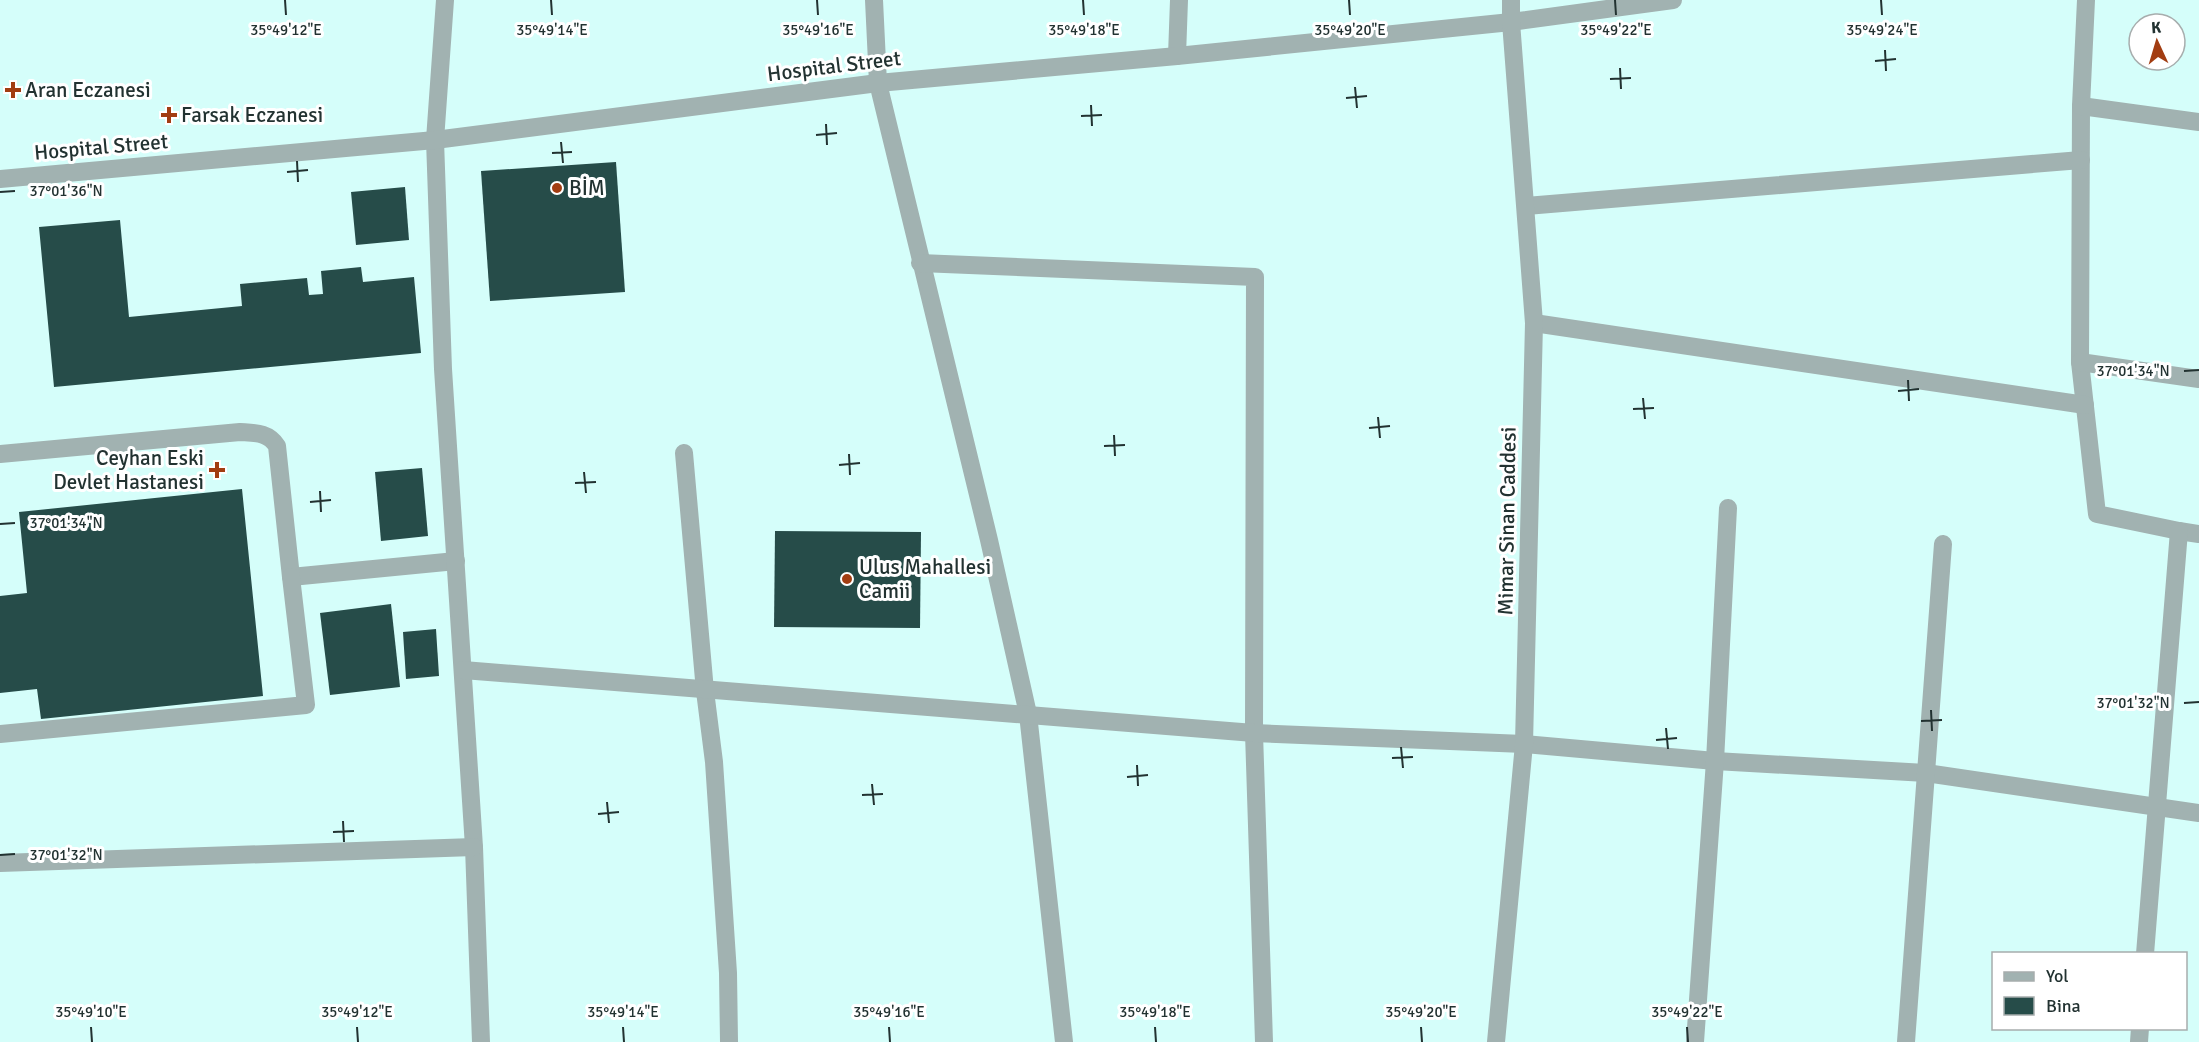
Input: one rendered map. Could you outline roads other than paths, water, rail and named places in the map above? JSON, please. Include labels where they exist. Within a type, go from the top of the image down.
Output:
[{"type":"street","points":[[445,0],[435,140],[443,369],[474,847],[481,1042]]},
{"type":"street","points":[[874,0],[878,83],[1028,714],[1064,1042]]},
{"type":"street","points":[[1177,56],[1179,0]]},
{"type":"street","name":"Mimar Sinan Caddesi","points":[[1496,1042],[1524,744],[1534,323],[1511,22],[1512,0]]},
{"type":"street","name":"Hospital Street","points":[[0,179],[435,140],[878,83],[1177,56],[1511,22],[1673,0]]},
{"type":"street","points":[[2086,0],[2081,106],[2080,362],[2097,514],[2199,534]]},
{"type":"street","points":[[2081,106],[2199,122]]},
{"type":"street","points":[[1526,206],[2081,160]]},
{"type":"street","points":[[920,264],[1255,276],[1254,733],[1264,1042]]},
{"type":"street","points":[[1534,323],[2085,405]]},
{"type":"street","points":[[2080,362],[2199,379]]},
{"type":"street","points":[[0,454],[240,432],[261,434],[272,438],[277,446],[306,705],[0,734]]},
{"type":"street","points":[[684,453],[705,691],[714,762],[728,973],[729,1042]]},
{"type":"street","points":[[1695,1042],[1715,761],[1728,508]]},
{"type":"street","points":[[2145,952],[2179,531]]},
{"type":"street","points":[[1905,1042],[1943,544]]},
{"type":"street","points":[[291,577],[456,561]]},
{"type":"street","points":[[463,670],[1254,733],[1524,744],[1715,761],[1926,773],[2199,813]]},
{"type":"street","points":[[0,863],[474,847]]},
{"type":"place","name":"Aran Eczanesi","points":[[13,90]]},
{"type":"place","name":"Farsak Eczanesi","points":[[169,115]]},
{"type":"place","name":"BİM","points":[[557,188]]},
{"type":"place","name":"Ceyhan Eski Devlet Hastanesi","points":[[217,470]]},
{"type":"place","name":"Ulus Mahallesi Camii","points":[[847,579]]}]
